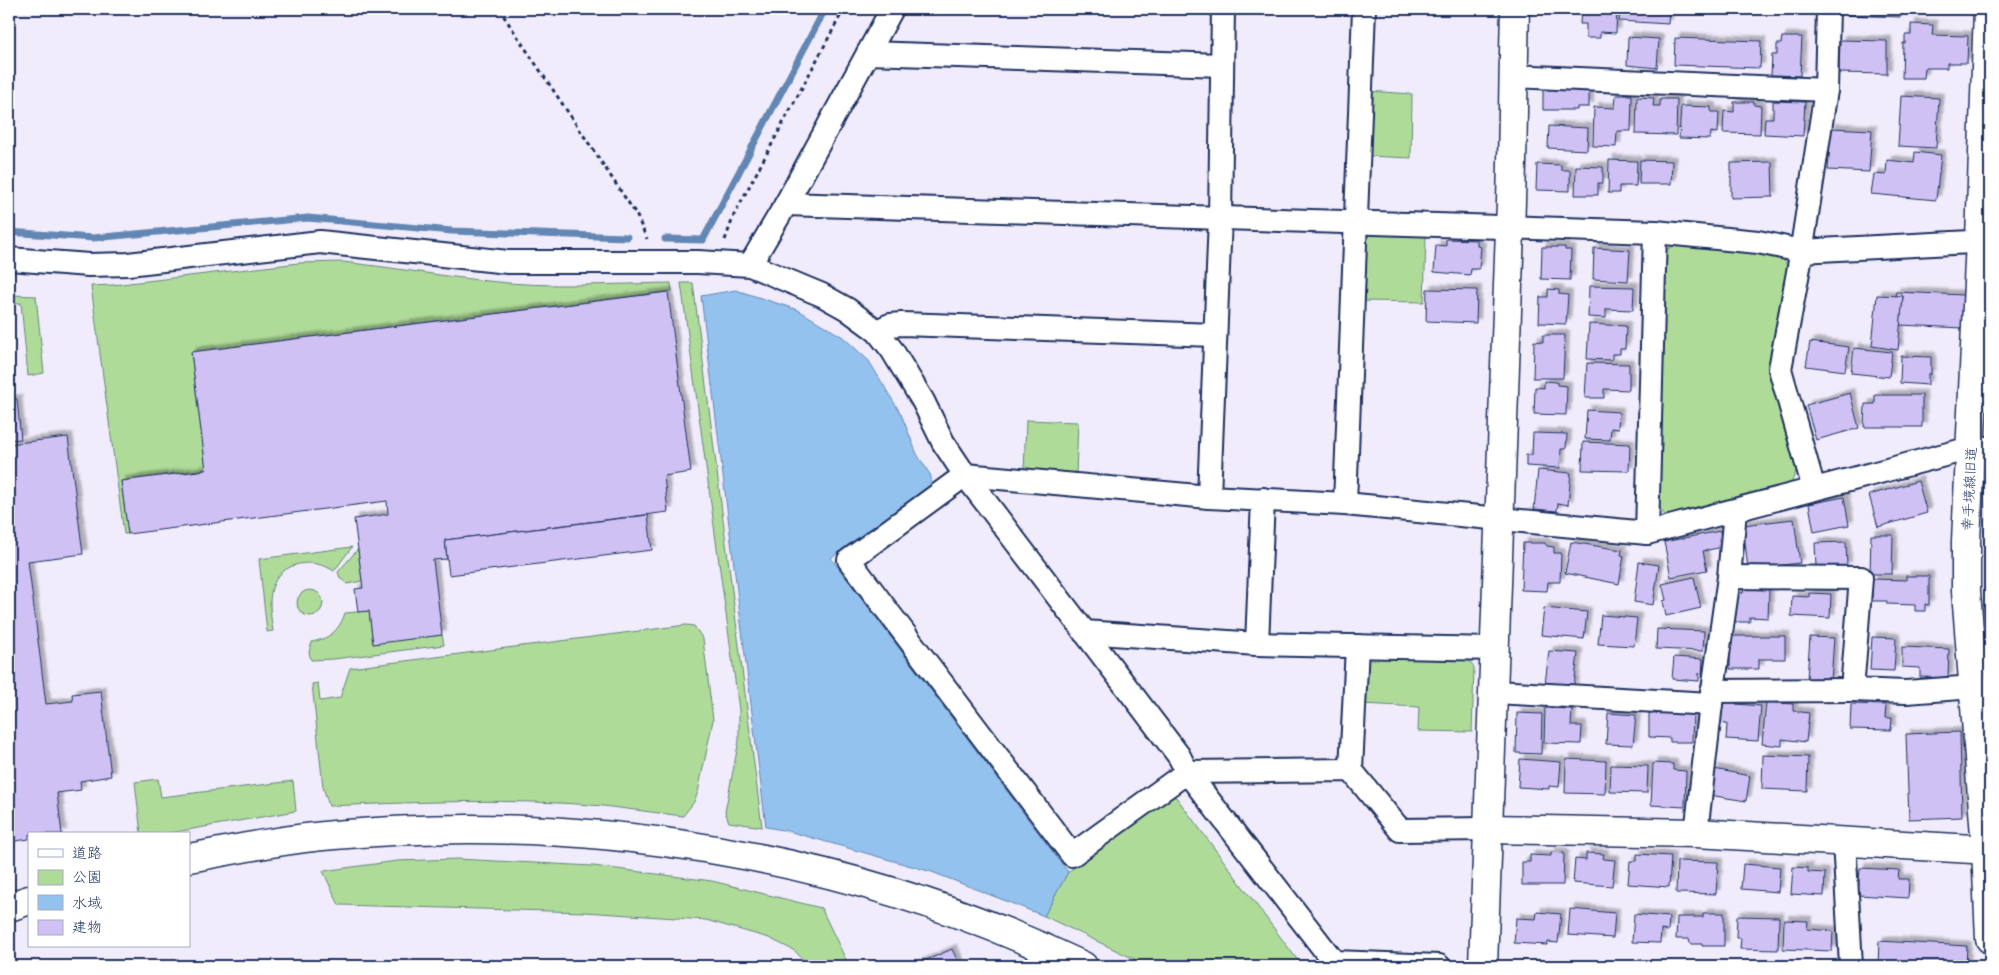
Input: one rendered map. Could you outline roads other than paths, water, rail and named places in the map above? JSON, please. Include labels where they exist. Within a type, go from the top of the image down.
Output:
[{"type":"street","points":[[750,265],[786,204],[892,9]]},
{"type":"street","points":[[1209,497],[1220,218],[1223,9]]},
{"type":"street","points":[[1345,504],[1364,9]]},
{"type":"street","points":[[1483,966],[1510,228],[1515,9]]},
{"type":"street","points":[[1814,489],[1780,369],[1801,251],[1826,90],[1828,9]]},
{"type":"street","name":"幸手境線旧道","points":[[1988,9],[1981,448],[1966,532],[1966,591],[1988,849],[1990,939]]},
{"type":"street","points":[[868,53],[1222,65]]},
{"type":"street","points":[[1513,76],[1826,90]]},
{"type":"street","points":[[786,204],[1656,232],[1758,242],[1801,251],[1985,241]]},
{"type":"street","points":[[1647,533],[1656,232]]},
{"type":"street","points":[[9,259],[89,265],[128,264],[320,242],[508,262],[698,262],[750,265],[822,295],[847,308],[877,332],[892,350],[923,401],[943,442],[965,475],[1179,756],[1186,772],[1334,962],[1440,966]]},
{"type":"street","points":[[877,332],[890,325],[902,324],[1215,335]]},
{"type":"street","points":[[1351,770],[1186,772],[1072,855],[849,560],[965,475],[1209,497],[1263,498],[1345,504],[1647,533],[1981,448]]},
{"type":"street","points":[[1257,644],[1263,498]]},
{"type":"street","points":[[1696,833],[1711,698],[1729,577],[1735,511]]},
{"type":"street","points":[[1729,577],[1861,578],[1852,690]]},
{"type":"street","points":[[1084,632],[1257,644],[1495,649]]},
{"type":"street","points":[[1357,646],[1351,770],[1400,830],[1487,829],[1696,833],[1988,849]]},
{"type":"street","points":[[1494,692],[1711,698],[1852,690],[1906,692],[1974,687]]},
{"type":"street","points":[[190,858],[333,835],[407,830],[538,830],[622,837],[723,851],[779,862],[892,890],[989,926],[1083,966]]},
{"type":"street","points":[[1844,840],[1850,966]]},
{"type":"street","points":[[9,907],[28,900]]},
{"type":"water","points":[[736,290],[798,310],[843,337],[869,361],[901,414],[917,454],[931,476],[931,486],[831,558],[1068,872],[1044,916],[932,872],[788,831],[766,827],[701,296]]},
{"type":"waterway","points":[[665,239],[703,240],[825,9]]},
{"type":"waterway","points":[[9,232],[93,238],[308,218],[452,231],[627,237]]}]
